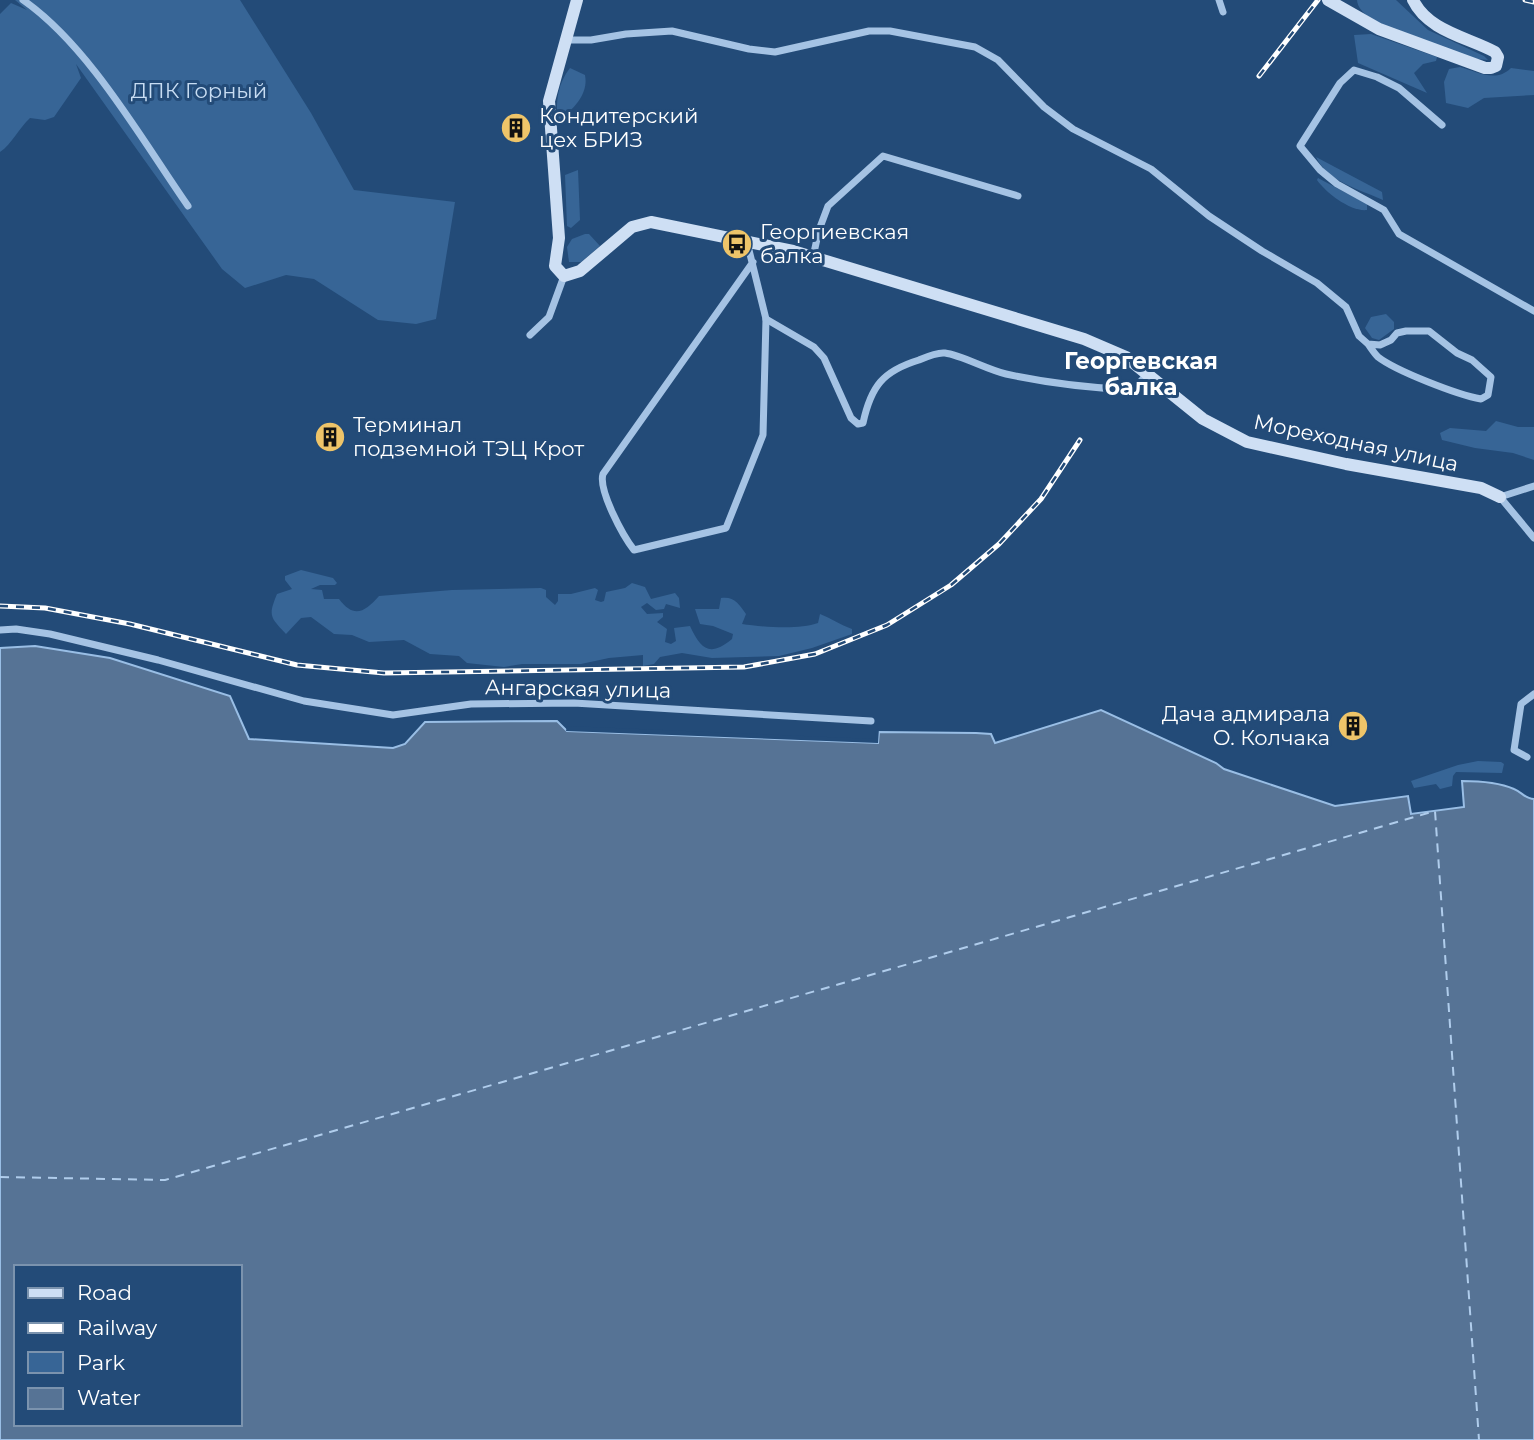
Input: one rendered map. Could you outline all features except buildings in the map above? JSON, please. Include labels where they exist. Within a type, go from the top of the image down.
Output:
[{"type":"street","points":[[23,0],[45,16],[83,59],[188,206]]},
{"type":"street","points":[[530,335],[549,317],[564,276],[555,266],[559,238],[549,101],[577,0]]},
{"type":"street","points":[[1219,0],[1223,12]]},
{"type":"street","points":[[1328,0],[1379,29],[1488,68],[1496,66],[1499,60],[1495,52],[1442,29],[1423,15],[1413,0]]},
{"type":"street","points":[[566,40],[591,40],[672,31],[749,49],[775,52],[869,30],[890,31],[975,47],[998,60],[1044,107],[1073,129],[1151,169],[1209,216],[1317,283],[1346,307],[1359,336],[1377,356],[1393,366],[1465,396],[1481,399],[1488,395],[1491,377],[1472,360],[1457,353],[1429,331],[1406,331],[1397,333],[1391,340],[1380,345],[1368,344]]},
{"type":"street","points":[[1442,125],[1399,88],[1354,70],[1340,83],[1300,146],[1320,170],[1337,184],[1384,210],[1399,234],[1534,311]]},
{"type":"street","points":[[813,257],[828,206],[883,156],[1018,196]]},
{"type":"street","name":"Мореходная улица","points":[[564,276],[580,271],[632,227],[651,222],[813,257],[1084,339],[1126,357],[1203,419],[1247,442],[1270,449],[1481,488],[1500,497]]},
{"type":"street","points":[[747,242],[753,262],[765,319],[763,435],[726,528],[634,550],[626,540],[602,486],[603,474],[753,262]]},
{"type":"street","points":[[765,319],[814,347],[824,358],[851,418],[858,424],[863,423],[875,388],[886,374],[899,366],[944,353],[1005,374],[1104,388],[1133,390],[1148,373]]},
{"type":"street","points":[[1534,486],[1500,497],[1534,538]]},
{"type":"street","name":"Ангарская улица","points":[[0,630],[16,629],[50,634],[158,660],[304,701],[393,715],[471,704],[573,703],[871,721]]},
{"type":"street","points":[[1527,757],[1514,750],[1521,704],[1534,694]]},
{"type":"green space","name":"ДПК Горный","points":[[15,0],[240,0],[311,113],[354,190],[455,202],[436,319],[416,324],[378,320],[314,279],[286,275],[245,288],[222,269],[76,64],[81,78],[54,117],[45,120],[30,118],[0,152],[0,14],[11,3],[27,10]]},
{"type":"green space","points":[[1357,0],[1396,0],[1428,30],[1488,60],[1447,50],[1389,29],[1361,10]]},
{"type":"green space","points":[[1371,34],[1437,57],[1436,61],[1423,64],[1414,73],[1427,93],[1358,63],[1354,35]]},
{"type":"green space","points":[[1460,67],[1493,76],[1511,68],[1534,71],[1534,95],[1484,98],[1468,108],[1446,103],[1444,82],[1449,69]]},
{"type":"green space","points":[[570,68],[585,75],[586,82],[574,107],[558,121],[558,93]]},
{"type":"green space","points":[[1316,157],[1382,192],[1383,200],[1336,179],[1321,166]]},
{"type":"green space","points":[[578,170],[580,220],[571,228],[567,226],[565,175]]},
{"type":"green space","points":[[1318,178],[1367,204],[1367,210],[1339,201],[1321,185]]},
{"type":"green space","points":[[589,234],[600,246],[581,262],[569,262],[567,247],[572,239]]},
{"type":"green space","points":[[1386,314],[1394,322],[1394,329],[1379,340],[1372,338],[1365,328],[1371,317]]},
{"type":"green space","points":[[1496,421],[1518,427],[1534,427],[1534,460],[1513,453],[1442,440],[1440,433],[1450,428],[1486,431]]},
{"type":"green space","points":[[301,570],[333,578],[337,583],[335,585],[320,585],[311,589],[322,590],[324,599],[339,599],[355,611],[369,606],[379,596],[452,590],[541,588],[546,590],[546,597],[555,605],[558,594],[595,588],[598,590],[595,600],[601,602],[604,601],[606,592],[625,588],[632,583],[645,587],[651,599],[675,593],[679,598],[680,608],[666,604],[664,609],[656,610],[647,603],[641,607],[647,614],[663,613],[663,617],[657,622],[667,629],[665,642],[671,644],[676,641],[674,628],[690,626],[698,641],[707,648],[718,648],[732,639],[733,634],[700,624],[695,609],[719,609],[721,598],[729,598],[741,607],[746,614],[742,624],[801,627],[818,623],[820,614],[852,629],[852,634],[779,656],[712,658],[682,653],[660,657],[654,664],[643,666],[643,655],[581,664],[522,664],[504,667],[467,663],[459,656],[430,654],[404,640],[369,642],[352,635],[334,634],[311,617],[301,618],[286,634],[274,620],[272,607],[277,594],[292,589],[285,576]]},
{"type":"green space","points":[[1478,761],[1501,762],[1504,764],[1502,773],[1456,772],[1452,786],[1440,789],[1436,784],[1414,788],[1411,781],[1458,765]]},
{"type":"water","points":[[35,646],[110,658],[230,696],[249,739],[393,748],[405,744],[425,722],[557,721],[567,731],[878,743],[879,732],[976,733],[991,734],[995,743],[1101,710],[1224,769],[1335,806],[1408,796],[1411,814],[1464,807],[1462,781],[1502,785],[1534,799],[1534,1440],[0,1440],[0,648]]},
{"type":"pier","points":[[567,726],[875,739],[876,730],[879,728],[878,743],[566,731]]},
{"type":"ferry route","points":[[0,1177],[165,1180],[1435,811],[1479,1440]]},
{"type":"railway","points":[[1259,76],[1318,0]]},
{"type":"railway","points":[[1525,0],[1534,2]]},
{"type":"railway","points":[[0,606],[45,608],[130,624],[297,665],[384,673],[744,667],[815,654],[887,625],[951,585],[999,544],[1041,499],[1080,440]]},
{"type":"place","name":"Кондитерский цех БРИЗ","points":[[516,128]]},
{"type":"place","name":"Георгиевская балка","points":[[737,244]]},
{"type":"place","name":"Терминал подземной ТЭЦ Крот","points":[[330,437]]},
{"type":"place","name":"Дача адмирала О. Колчака","points":[[1353,726]]},
{"type":"district","name":"Георгевская балка","points":[[1141,374]]}]
